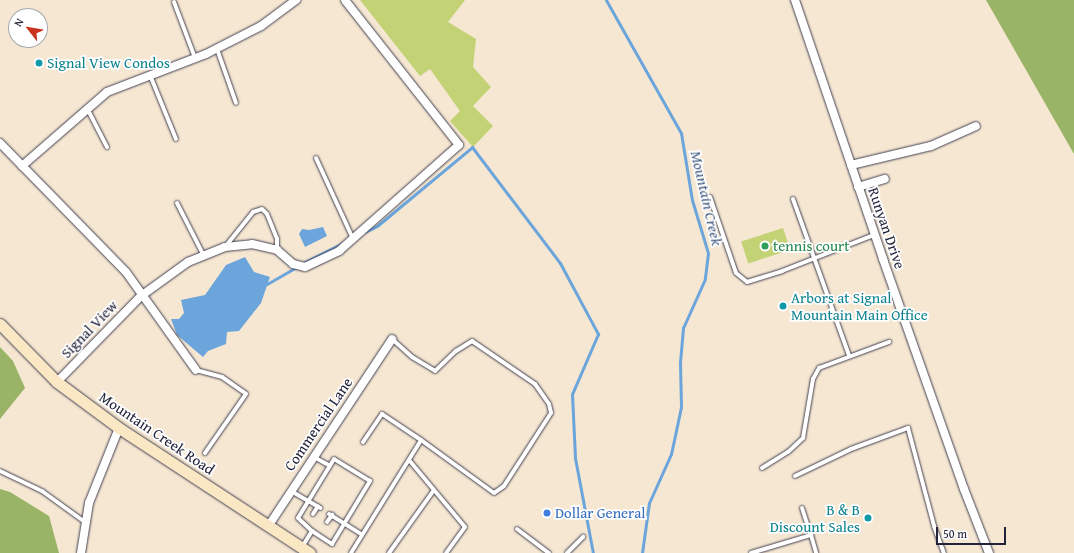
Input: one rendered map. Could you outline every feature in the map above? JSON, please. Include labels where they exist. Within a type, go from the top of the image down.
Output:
[{"type":"main road","name":"Mountain Creek Road","points":[[0,324],[57,382],[119,428],[306,550]]},
{"type":"street","points":[[22,166],[107,92],[217,48],[260,26],[296,0]]},
{"type":"street","points":[[277,250],[293,264],[305,267],[339,251],[459,145],[345,0]]},
{"type":"street","name":"Runyan Drive","points":[[795,0],[874,234],[964,489],[989,553]]},
{"type":"street","points":[[851,165],[930,146],[976,126]]},
{"type":"street","points":[[0,143],[126,272],[141,296],[196,370]]},
{"type":"street","points":[[858,187],[885,178]]},
{"type":"street","name":"Signal View","points":[[57,382],[141,296],[188,262],[225,247],[252,244],[277,250]]},
{"type":"street","name":"Commercial Lane","points":[[268,525],[392,339]]},
{"type":"street","points":[[81,553],[89,503],[98,474],[119,428]]},
{"type":"lane","points":[[174,2],[194,58]]},
{"type":"lane","points":[[217,48],[236,103]]},
{"type":"lane","points":[[150,75],[176,139]]},
{"type":"lane","points":[[87,108],[107,147]]},
{"type":"lane","points":[[316,158],[353,238]]},
{"type":"lane","points":[[710,197],[736,273],[741,279],[754,281],[814,259],[874,234]]},
{"type":"lane","points":[[793,199],[849,355]]},
{"type":"lane","points":[[177,203],[204,256]]},
{"type":"lane","points":[[225,247],[253,212],[262,209],[267,214],[277,239],[277,250]]},
{"type":"lane","points":[[363,442],[382,414],[421,440],[494,493],[504,486],[551,413],[549,404],[535,384],[472,341],[456,351],[436,371],[412,357],[392,339]]},
{"type":"lane","points":[[762,468],[798,445],[803,438],[815,372],[826,364],[889,342]]},
{"type":"lane","points":[[196,370],[222,377],[246,394],[205,453]]},
{"type":"lane","points":[[795,476],[851,449],[908,428],[934,526],[944,553]]},
{"type":"lane","points":[[351,553],[421,440]]},
{"type":"lane","points":[[314,457],[330,466]]},
{"type":"lane","points":[[334,459],[370,481],[332,544],[320,534],[312,531],[298,518],[307,500],[330,466],[334,459]]},
{"type":"lane","points":[[409,460],[465,527],[446,553]]},
{"type":"lane","points":[[0,471],[42,491],[86,524]]},
{"type":"lane","points":[[389,553],[434,490]]},
{"type":"lane","points":[[291,491],[319,507],[313,514]]},
{"type":"lane","points":[[802,508],[816,553]]},
{"type":"lane","points":[[327,522],[330,514],[362,535]]},
{"type":"lane","points":[[517,529],[548,553]]},
{"type":"lane","points":[[306,550],[312,531]]},
{"type":"lane","points":[[751,553],[811,535]]},
{"type":"lane","points":[[568,553],[583,537]]},
{"type":"green space","points":[[360,0],[465,0],[448,22],[476,39],[473,67],[491,87],[473,106],[493,126],[473,147],[450,121],[460,111],[430,69],[420,76]]},
{"type":"green space","points":[[986,0],[1074,0],[1074,154]]},
{"type":"green space","name":"tennis court","points":[[783,228],[790,250],[748,263],[741,242]]},
{"type":"green space","points":[[0,347],[13,361],[25,388],[0,419]]},
{"type":"green space","points":[[0,489],[10,492],[49,516],[59,553],[0,553]]},
{"type":"water","points":[[323,227],[327,236],[305,247],[299,234],[302,229],[309,230]]},
{"type":"water","points":[[245,257],[254,272],[270,277],[261,303],[239,331],[227,332],[226,344],[208,351],[203,357],[177,335],[171,319],[179,319],[184,313],[181,300],[205,295],[226,265]]},
{"type":"waterway","name":"Mountain Creek","points":[[606,0],[681,133],[692,200],[708,253],[705,279],[683,328],[680,363],[681,407],[671,454],[649,503],[642,553]]},
{"type":"waterway","points":[[365,232],[377,226],[472,147],[560,263],[598,334],[572,394],[575,458],[593,553]]},
{"type":"waterway","points":[[301,264],[343,243]]},
{"type":"waterway","points":[[267,284],[296,267]]},
{"type":"place","name":"Signal View Condos","points":[[39,63]]},
{"type":"place","name":"tennis court","points":[[765,246]]},
{"type":"place","name":"Arbors at Signal Mountain Main Office","points":[[783,306]]},
{"type":"place","name":"Dollar General","points":[[547,513]]},
{"type":"place","name":"B & B Discount Sales","points":[[868,518]]}]
